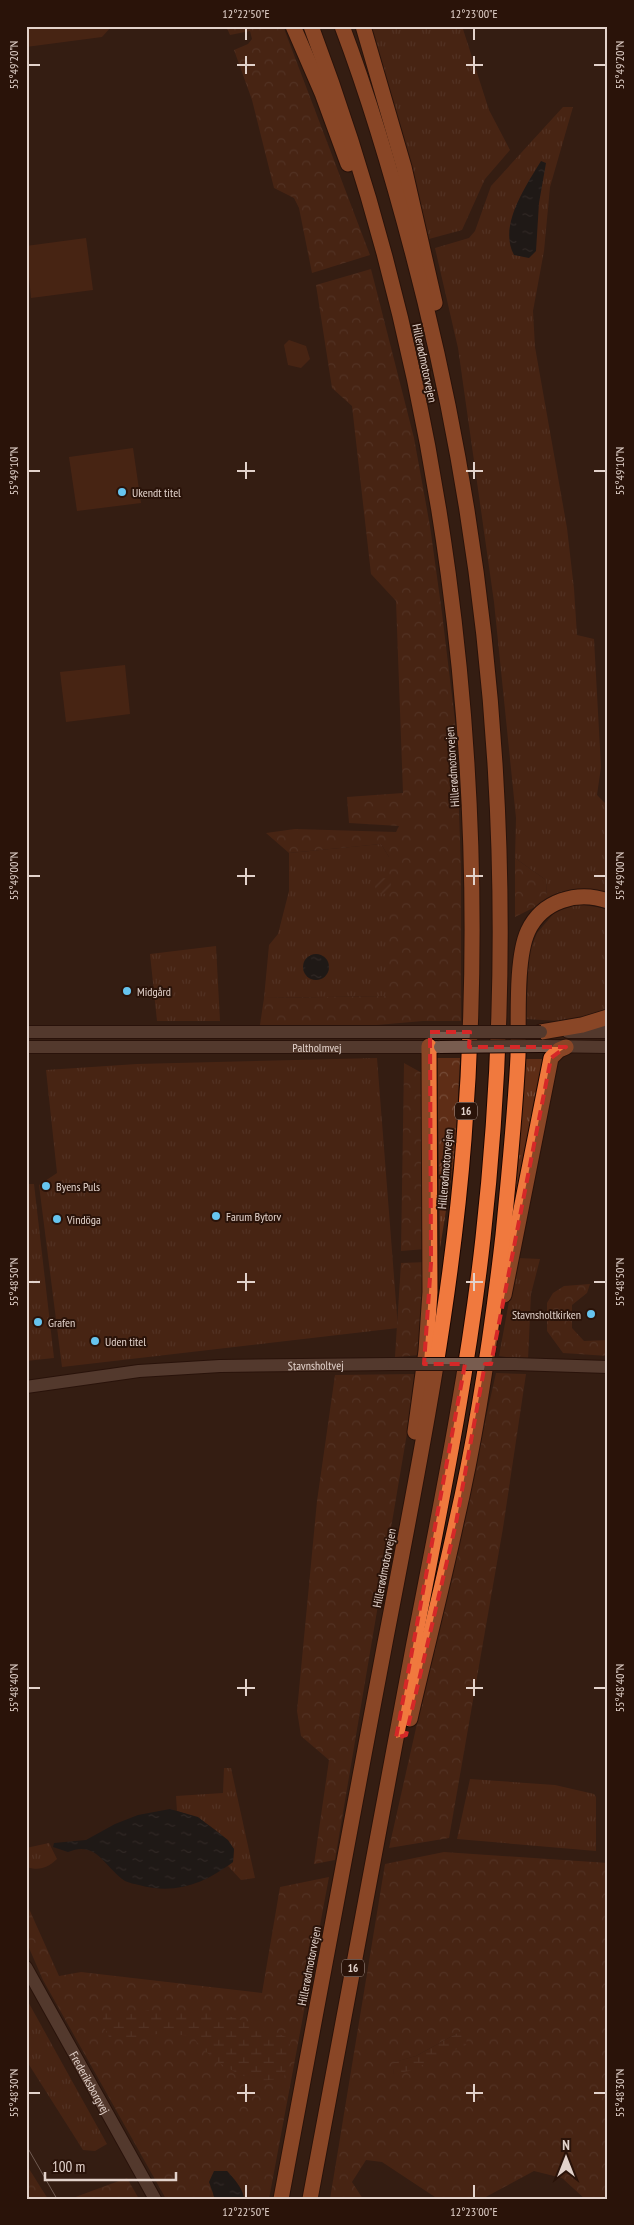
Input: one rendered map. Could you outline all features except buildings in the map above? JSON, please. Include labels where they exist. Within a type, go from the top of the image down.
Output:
[{"type":"highway","points":[[293,26],[322,93],[357,189],[378,233]]},
{"type":"highway","name":"Hillerødmotorvejen","points":[[281,2199],[430,1403],[454,1241],[464,1139],[471,1014],[472,880],[466,739],[444,542],[424,426],[402,325],[356,153],[312,26]]},
{"type":"highway","name":"Hillerødmotorvejen","points":[[310,2199],[458,1407],[482,1252],[500,1013],[502,880],[494,736],[485,636],[472,539],[446,389],[408,232],[383,147],[342,26]]},
{"type":"highway","points":[[363,26],[404,167],[433,292],[446,389]]},
{"type":"highway","points":[[396,1738],[406,1735],[456,1523],[474,1436],[495,1297],[504,1218],[518,1059],[521,961],[524,942],[538,916],[555,903],[570,898],[586,896],[608,901]]},
{"type":"highway","points":[[541,1039],[608,1017]]},
{"type":"highway","points":[[400,1565],[400,1538],[426,1351],[430,1299],[435,1039]]},
{"type":"highway","points":[[474,1436],[485,1396],[551,1058],[566,1047]]},
{"type":"street","name":"Paltholmvej","points":[[26,1032],[541,1039],[608,1032]]},
{"type":"street","name":"Paltholmvej","points":[[26,1047],[435,1039]]},
{"type":"street","name":"Paltholmvej","points":[[541,1039],[566,1047],[608,1047]]},
{"type":"street","name":"Stavnsholtvej","points":[[26,1387],[148,1370],[220,1366],[514,1364],[608,1367]]},
{"type":"street","name":"Frederiksborgvej","points":[[26,1967],[155,2199]]},
{"type":"highlighted area","points":[[430,1032],[470,1032],[469,1047],[566,1047],[551,1058],[491,1364],[485,1364],[456,1523],[406,1735],[396,1738],[465,1364],[424,1364],[431,1263]]},
{"type":"green space","points":[[26,26],[111,27],[102,37],[26,47]]},
{"type":"green space","points":[[226,26],[283,26],[370,255],[312,273],[299,208],[294,198],[274,188],[252,100],[234,50],[248,44],[252,39],[250,31],[230,35]]},
{"type":"green space","points":[[370,26],[462,26],[489,110],[510,150],[485,179],[462,230],[429,239]]},
{"type":"green space","points":[[563,107],[573,107],[550,187],[544,251],[533,311],[535,347],[567,528],[577,635],[594,639],[601,767],[597,795],[608,806],[608,896],[547,901],[546,880],[515,858],[516,818],[494,602],[458,348],[435,248],[469,238],[475,231],[491,186]]},
{"type":"green space","points":[[86,238],[93,290],[31,298],[26,246]]},
{"type":"green space","points":[[371,269],[414,438],[430,526],[456,729],[461,868],[461,1021],[423,1021],[377,1025],[260,1025],[264,998],[389,996],[389,857],[381,844],[289,853],[266,833],[295,829],[396,832],[399,826],[349,823],[347,797],[403,793],[396,601],[371,574],[352,406],[332,388],[316,285]]},
{"type":"green space","points":[[289,340],[306,346],[310,359],[301,368],[288,365],[284,345]]},
{"type":"green space","points":[[133,448],[141,503],[77,511],[69,457]]},
{"type":"green space","points":[[125,665],[130,714],[66,722],[60,672]]},
{"type":"green space","points":[[381,844],[389,857],[389,996],[264,998],[269,945],[278,934],[289,891],[289,853]]},
{"type":"green space","points":[[515,858],[546,880],[547,901],[515,917]]},
{"type":"green space","points":[[383,878],[389,880],[391,886],[389,892],[383,894],[377,892],[375,886],[377,880]]},
{"type":"green space","points":[[578,904],[602,908],[608,911],[608,1010],[604,1013],[558,1021],[526,1019],[529,953],[537,933],[555,912]]},
{"type":"green space","points":[[216,946],[220,1021],[157,1021],[150,954]]},
{"type":"green space","points":[[377,1058],[398,1328],[62,1367],[39,1185],[57,1173],[46,1070],[137,1064]]},
{"type":"green space","points":[[437,1058],[460,1058],[455,1154],[439,1168]]},
{"type":"green space","points":[[524,1059],[544,1059],[509,1247]]},
{"type":"green space","points":[[404,1063],[422,1073],[426,1249],[401,1251]]},
{"type":"green space","points":[[455,1154],[440,1248],[439,1168]]},
{"type":"green space","points":[[26,1184],[34,1184],[54,1358],[26,1361]]},
{"type":"green space","points":[[517,1258],[540,1259],[531,1294],[528,1360],[499,1356]]},
{"type":"green space","points":[[427,1262],[421,1355],[395,1357],[401,1263]]},
{"type":"green space","points":[[590,1284],[587,1293],[572,1305],[572,1328],[584,1341],[608,1340],[608,1356],[563,1353],[547,1331],[547,1303],[553,1293],[564,1286]]},
{"type":"green space","points":[[496,1373],[526,1374],[503,1528],[449,1838],[389,1848]]},
{"type":"green space","points":[[417,1374],[335,1860],[314,1864],[329,1760],[301,1736],[297,1711],[317,1501],[335,1375]]},
{"type":"green space","points":[[224,1768],[231,1768],[255,1878],[241,1880],[228,1866],[233,1862],[234,1849],[223,1836],[202,1821],[177,1811],[176,1796],[223,1793]]},
{"type":"green space","points":[[470,1779],[555,1785],[594,1794],[596,1797],[596,1851],[457,1839]]},
{"type":"green space","points":[[49,1843],[57,1859],[43,1868],[26,1867],[26,1848]]},
{"type":"green space","points":[[444,1852],[608,1863],[608,2199],[585,2199],[562,2178],[534,2171],[482,2199],[438,2199],[382,2162],[366,2160],[352,2182],[363,2199],[330,2199],[385,1864]],"holes":[[[463,2030],[393,2074],[395,2062],[416,2056]]]},
{"type":"green space","points":[[329,1877],[269,2199],[244,2199],[240,2187],[227,2171],[213,2195],[215,2199],[166,2199],[43,1980],[26,1941],[26,1902],[59,1976],[81,1972],[262,1993],[280,1887]]},
{"type":"green space","points":[[26,1998],[107,2144],[95,2151],[83,2150],[26,2060]]},
{"type":"green space","points":[[150,2010],[224,2015],[291,2039],[284,2079],[257,2080],[235,2072],[212,2057],[192,2036],[162,2033],[125,2040],[109,2037],[102,2024],[104,2012],[130,2014]]},
{"type":"green space","points":[[463,2030],[467,2036],[466,2045],[409,2071],[393,2074],[394,2062],[416,2056]]},
{"type":"green space","points":[[26,2164],[48,2199],[26,2199]]},
{"type":"green space","points":[[127,2178],[139,2199],[70,2199]]},
{"type":"water","points":[[541,161],[546,163],[539,203],[536,251],[529,258],[514,255],[510,244],[509,232],[512,219],[522,194]]},
{"type":"water","points":[[316,954],[325,958],[329,967],[325,976],[316,980],[307,976],[303,967],[307,958]]},
{"type":"water","points":[[170,1809],[198,1817],[228,1840],[234,1849],[233,1862],[200,1882],[189,1886],[165,1889],[152,1888],[125,1881],[93,1852],[78,1849],[68,1852],[53,1847],[54,1843],[86,1840],[115,1824],[138,1815]]},
{"type":"water","points":[[214,2171],[227,2171],[240,2187],[244,2199],[215,2199],[209,2182]]},
{"type":"tram line","points":[[26,2145],[57,2199]]},
{"type":"place","name":"Ukendt titel","points":[[122,492]]},
{"type":"place","name":"Midgård","points":[[127,991]]},
{"type":"place","name":"Byens Puls","points":[[46,1186]]},
{"type":"place","name":"Farum Bytorv","points":[[216,1216]]},
{"type":"place","name":"Vindöga","points":[[57,1219]]},
{"type":"place","name":"Stavnsholtkirken","points":[[591,1314]]},
{"type":"place","name":"Grafen","points":[[38,1322]]},
{"type":"place","name":"Uden titel","points":[[95,1341]]}]
